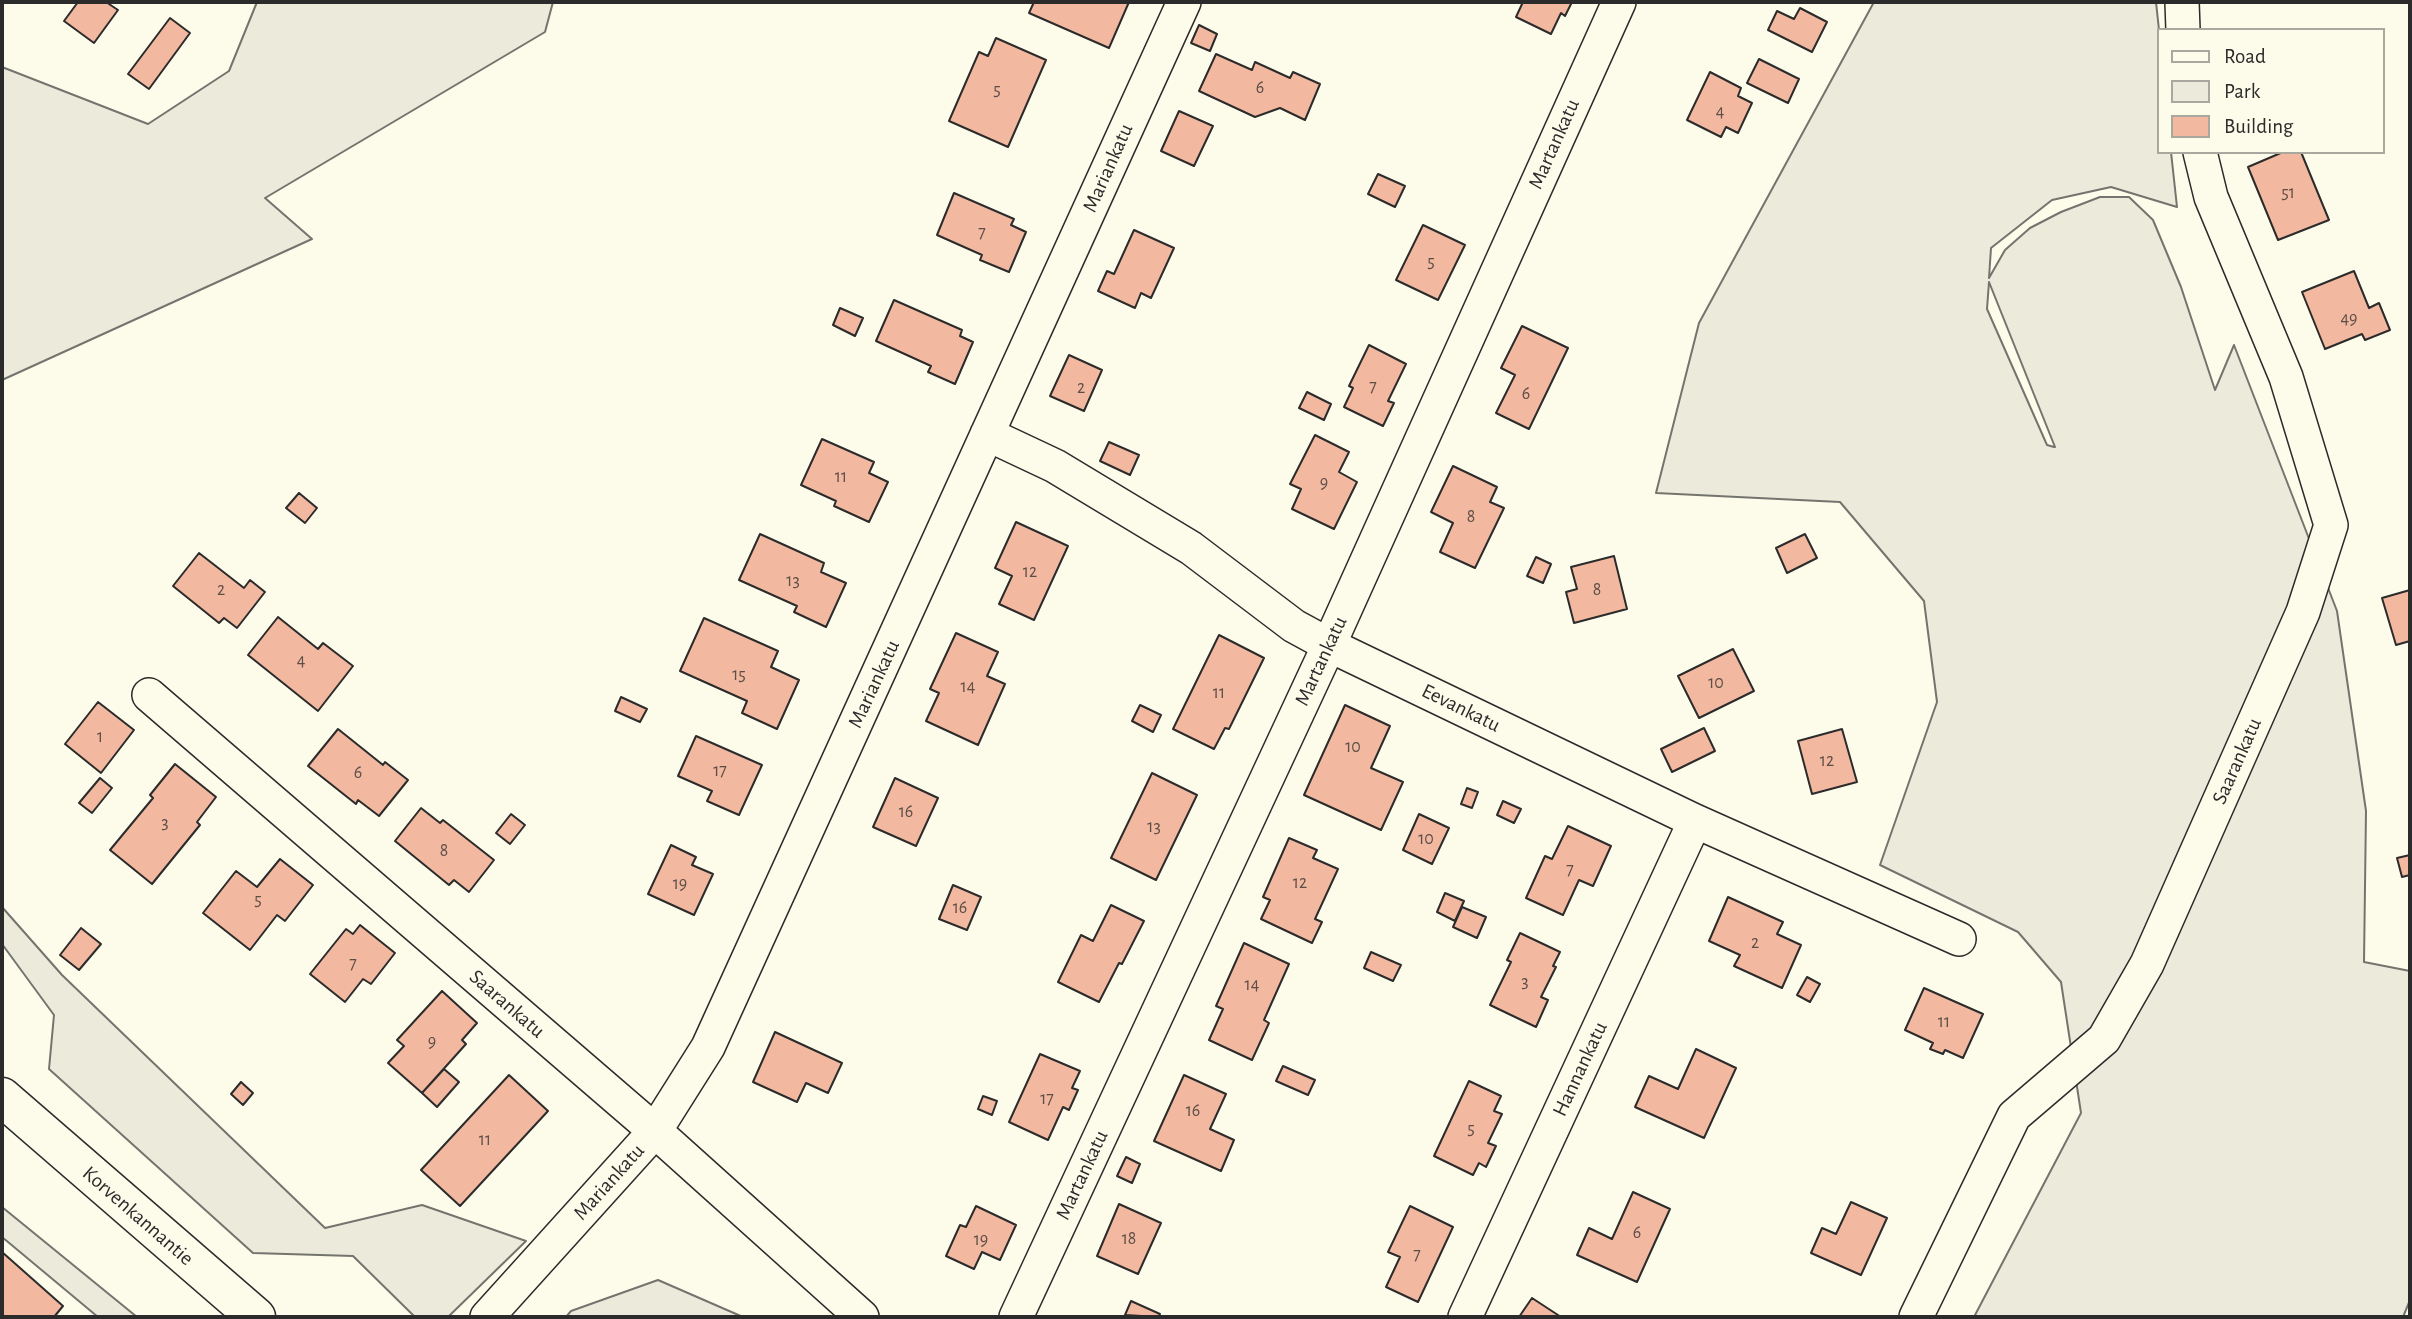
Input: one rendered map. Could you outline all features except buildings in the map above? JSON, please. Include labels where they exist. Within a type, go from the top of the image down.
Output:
[{"type":"main road","name":"Korvenkannantie","points":[[8,1101],[256,1317]]},
{"type":"street","name":"Mariankatu","points":[[487,1317],[655,1131],[708,1047],[1184,2]]},
{"type":"street","name":"Martankatu","points":[[1016,1317],[1329,645],[1619,2]]},
{"type":"street","points":[[2182,2],[2183,28]]},
{"type":"street","name":"Saarankatu","points":[[1916,1317],[2014,1116],[2104,1039],[2147,964],[2303,612],[2331,525],[2286,377],[2211,197],[2200,154]]},
{"type":"street","name":"Eevankatu","points":[[987,434],[1055,466],[1191,548],[1294,626],[1329,645],[1695,821],[1959,939]]},
{"type":"street","name":"Saarankatu","points":[[149,695],[655,1131],[862,1317]]},
{"type":"street","name":"Hannankatu","points":[[1465,1317],[1695,821]]},
{"type":"green space","points":[[257,2],[553,2],[545,32],[265,198],[312,239],[2,380],[2,67],[148,124],[229,71]]},
{"type":"green space","points":[[1874,2],[2156,2],[2159,28],[2156,28],[2156,154],[2171,154],[2177,207],[2111,187],[2052,200],[1991,248],[1989,278],[2005,250],[2030,228],[2100,197],[2129,197],[2153,220],[2181,287],[2215,390],[2234,345],[2337,611],[2366,811],[2364,962],[2410,971],[2410,1300],[2403,1317],[1974,1317],[2081,1113],[2061,982],[2018,932],[1880,865],[1937,702],[1924,601],[1840,502],[1656,493],[1699,323]],"holes":[[[1989,282],[2055,447],[2047,445],[1987,309]]]},
{"type":"green space","points":[[2,907],[62,975],[325,1228],[422,1205],[526,1241],[448,1317],[415,1317],[353,1256],[253,1253],[49,1069],[54,1015],[2,944]]},
{"type":"green space","points":[[2,1207],[137,1317],[98,1317],[2,1237]]},
{"type":"green space","points":[[658,1280],[743,1317],[566,1317],[571,1311]]}]
